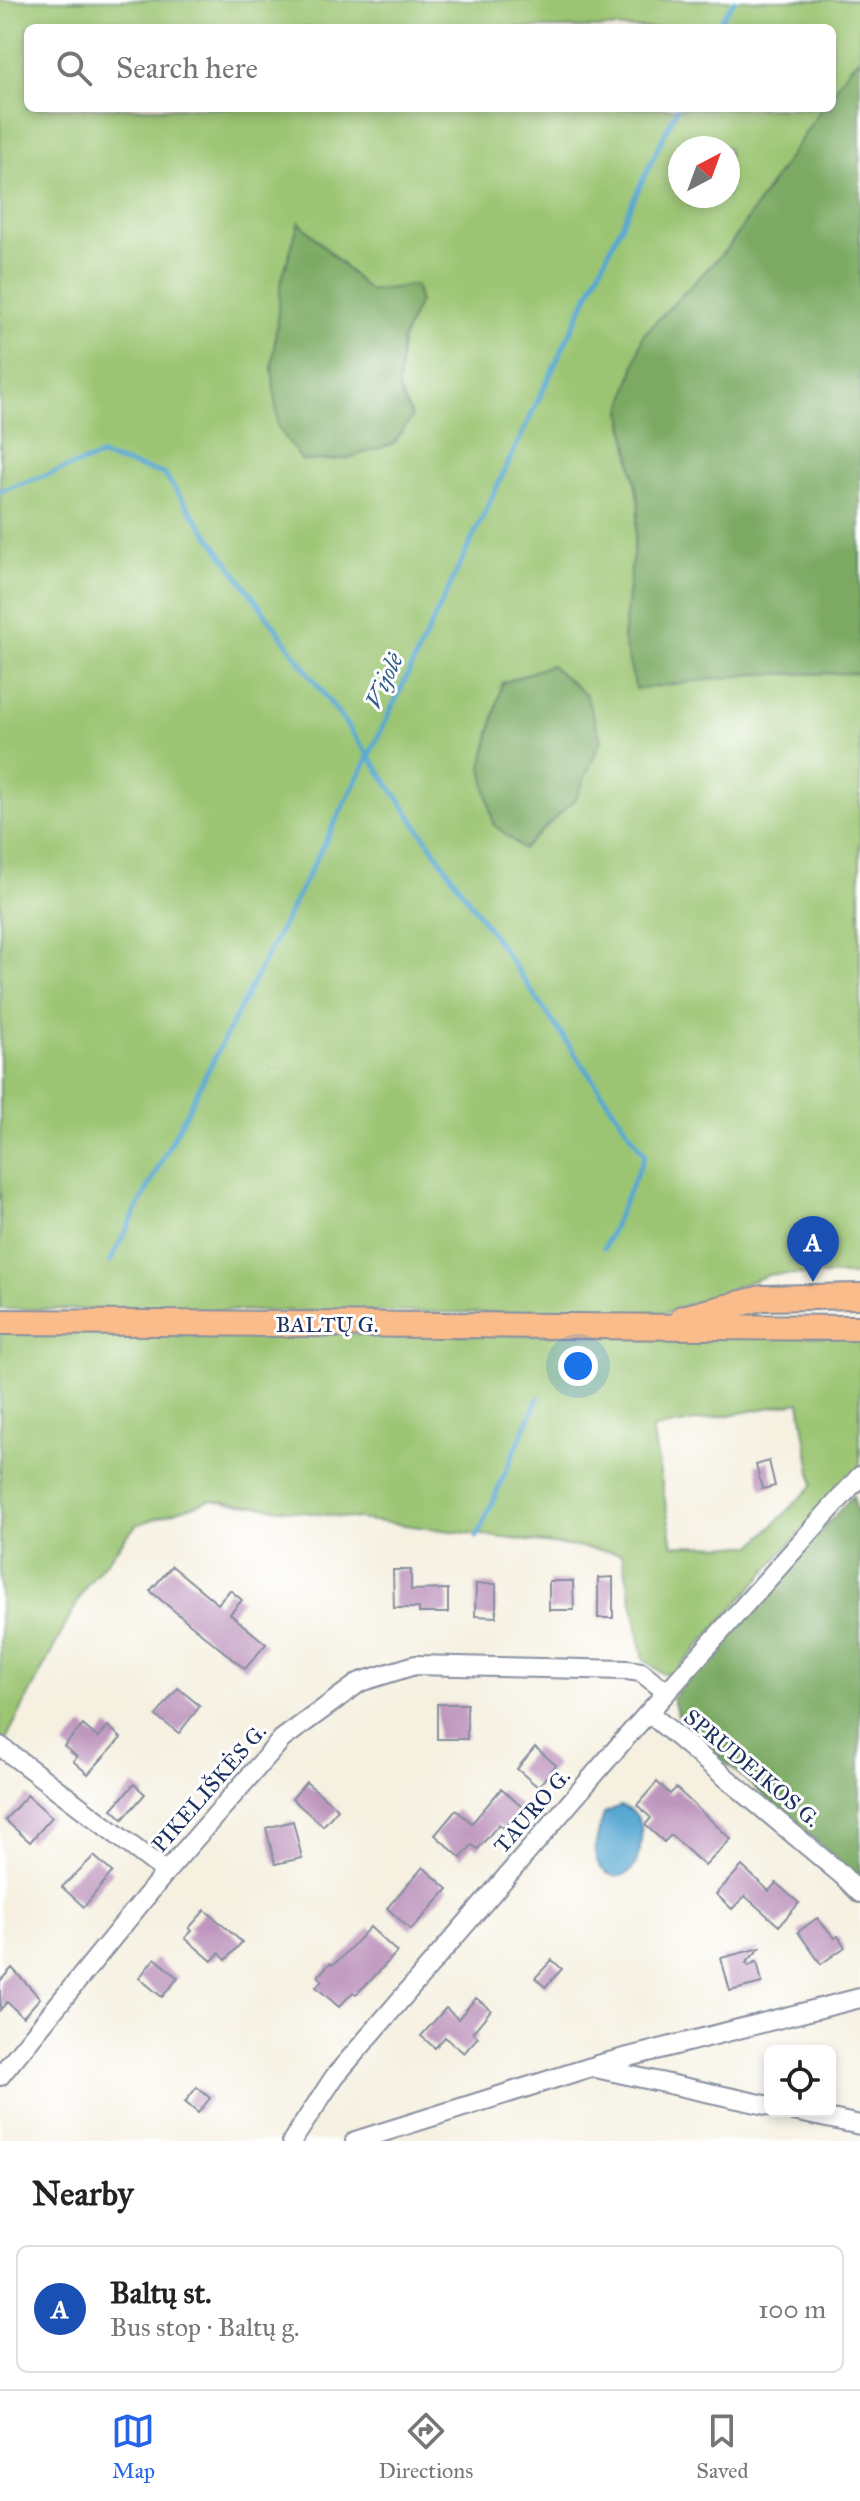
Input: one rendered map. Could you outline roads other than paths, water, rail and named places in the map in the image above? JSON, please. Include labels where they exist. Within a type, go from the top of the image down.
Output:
[{"type":"main road","name":"BALTŲ G.","points":[[654,1326],[762,1298],[860,1296]]},
{"type":"main road","name":"BALTŲ G.","points":[[0,1322],[860,1328]]},
{"type":"street","name":"TAURO G.","points":[[295,2140],[335,2076],[667,1692],[860,1476]]},
{"type":"street","name":"PIKELIŠKĖS G.","points":[[0,2076],[166,1872],[282,1739],[360,1682],[415,1665],[627,1670],[641,1672],[667,1692]]},
{"type":"street","name":"SPRUDEIKOS G.","points":[[649,1713],[860,1893]]},
{"type":"street","points":[[5,1749],[166,1872]]},
{"type":"street","points":[[355,2141],[591,2067],[860,1998]]},
{"type":"street","points":[[591,2067],[764,2105]]},
{"type":"street","points":[[822,2117],[860,2125]]},
{"type":"water","points":[[620,1806],[638,1818],[642,1836],[633,1869],[616,1876],[601,1868],[595,1850],[604,1813]]},
{"type":"waterway","name":"Vijolė","points":[[718,24],[735,0]]},
{"type":"waterway","name":"Vijolė","points":[[110,1262],[369,756],[675,112]]},
{"type":"waterway","points":[[0,491],[101,456],[164,474],[369,756],[645,1155],[604,1248]]},
{"type":"waterway","points":[[477,1537],[538,1398]]},
{"type":"place","name":"Baltų st.","points":[[813,1282]]}]
